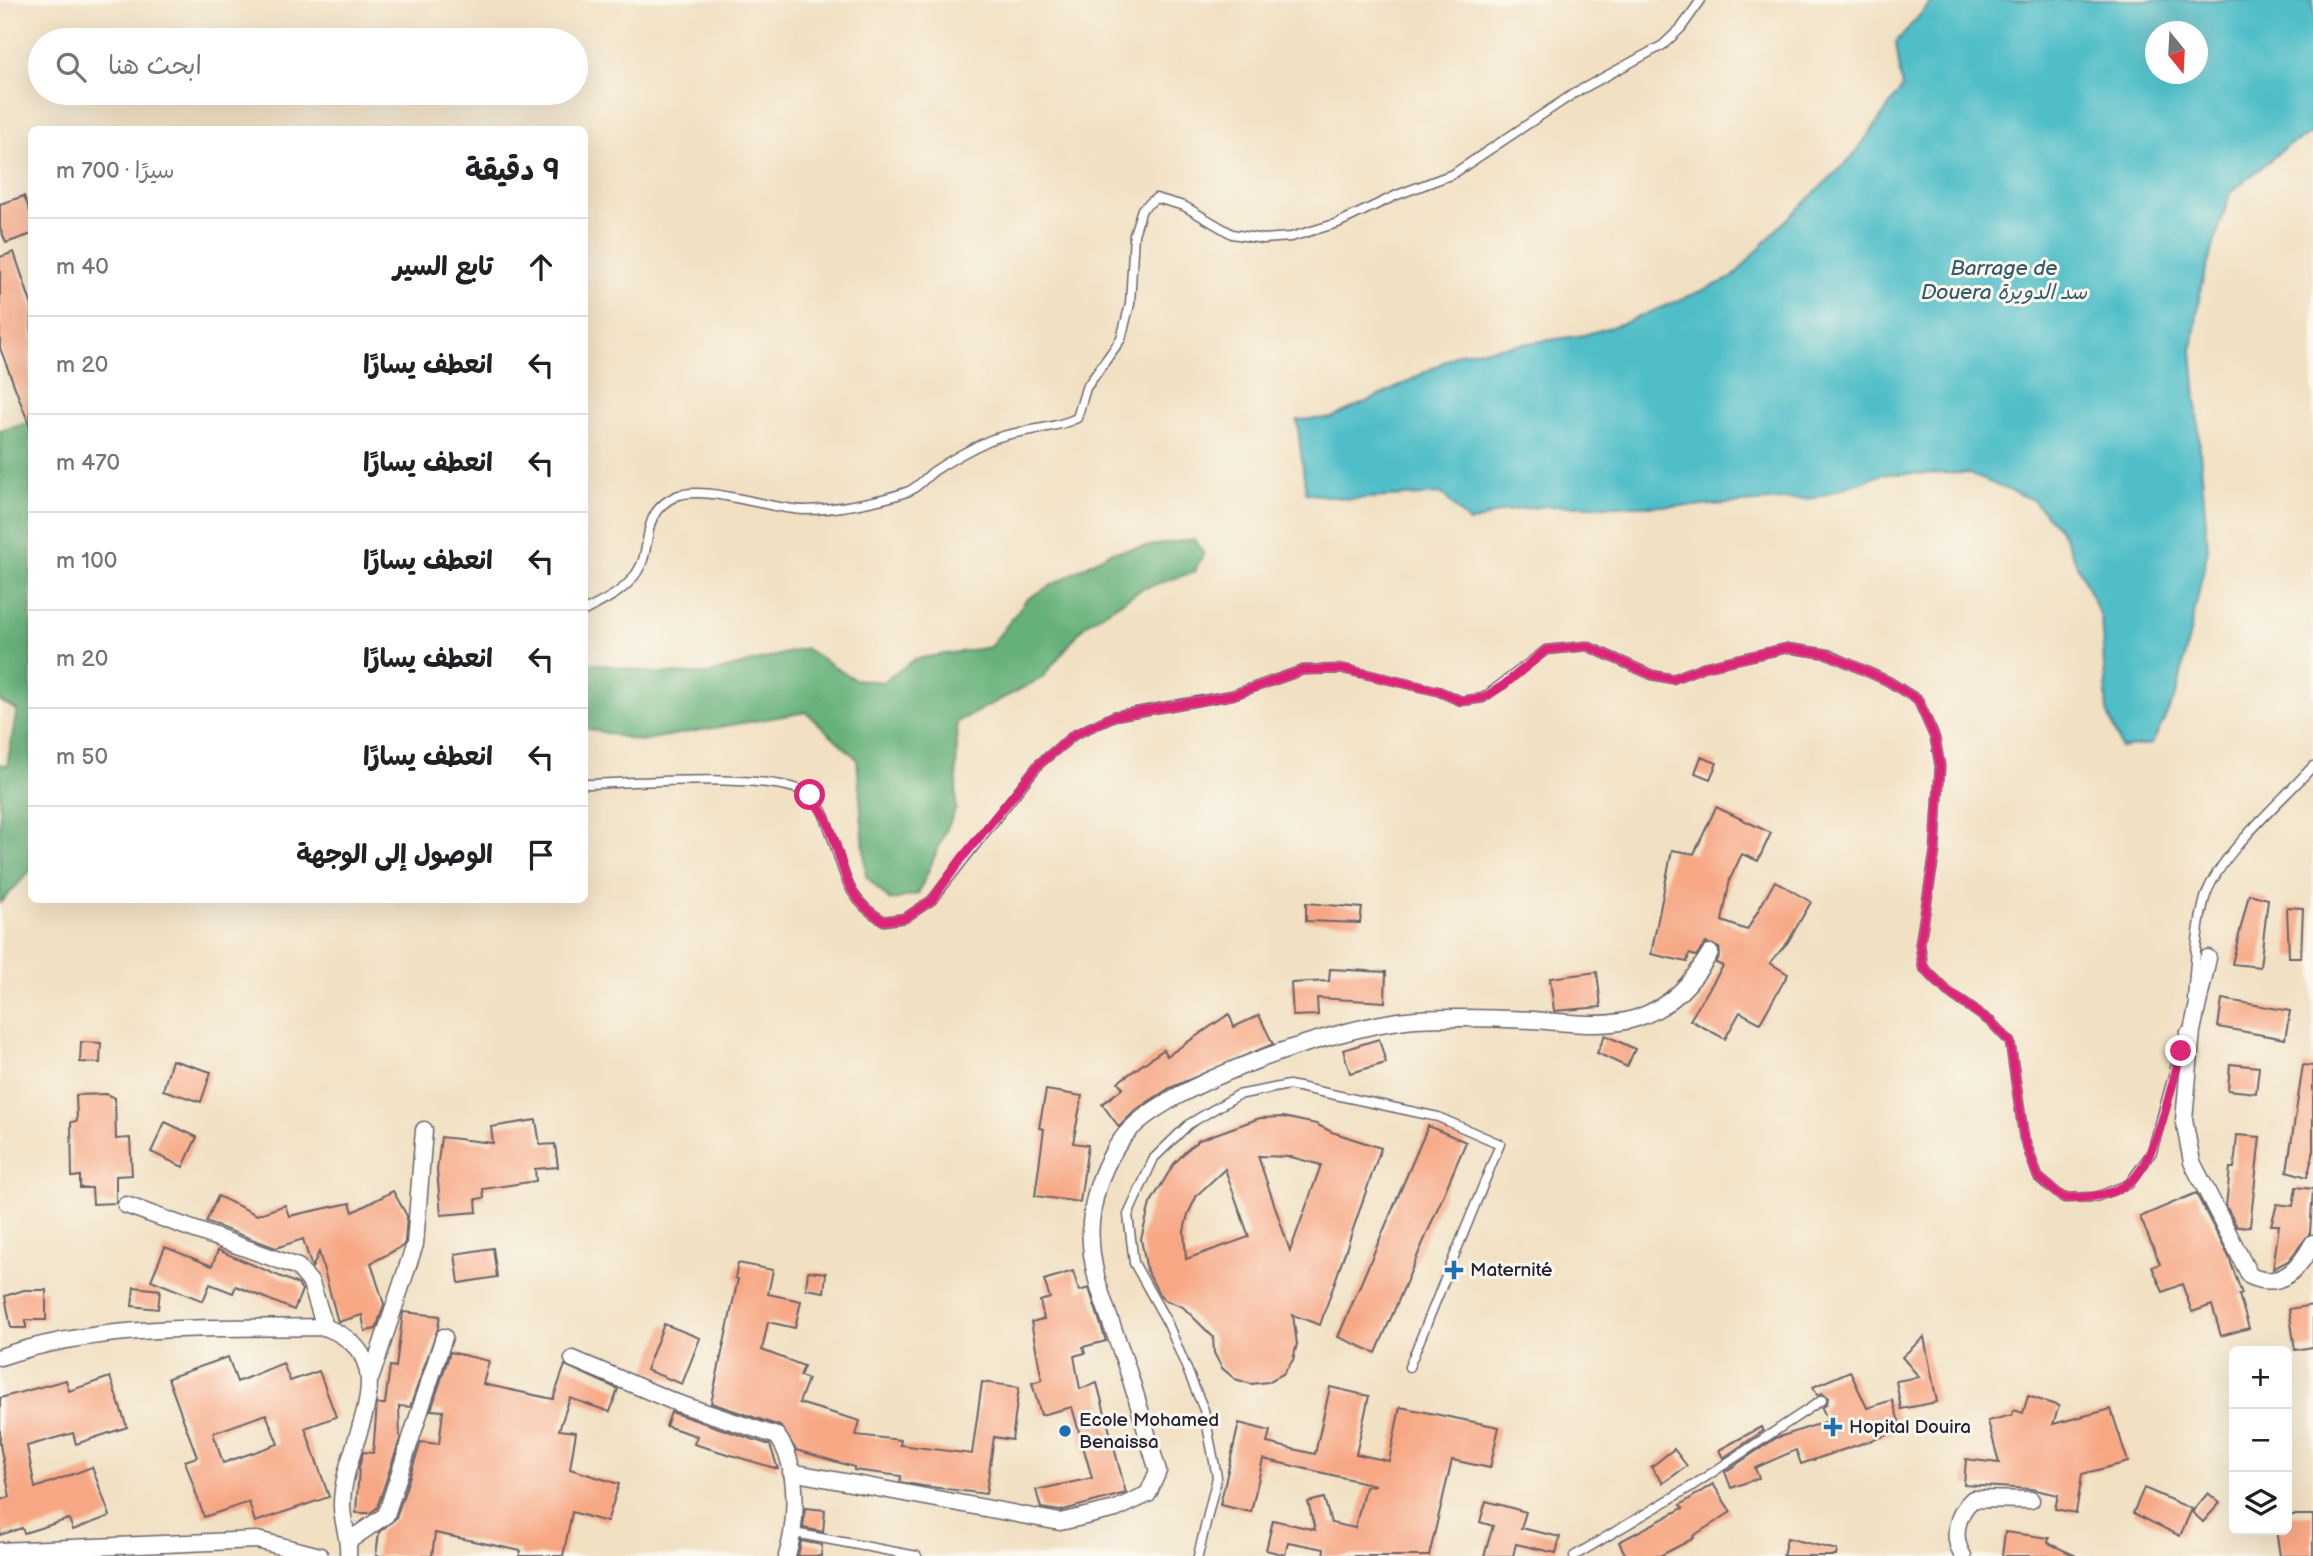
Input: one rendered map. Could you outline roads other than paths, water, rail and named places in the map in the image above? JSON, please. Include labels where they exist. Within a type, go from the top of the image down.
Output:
[{"type":"street","points":[[791,1472],[1060,1522],[1116,1509],[1148,1494],[1158,1471],[1126,1363],[1103,1304],[1092,1260],[1091,1223],[1099,1180],[1122,1138],[1162,1103],[1284,1052],[1362,1028],[1414,1019],[1598,1024],[1636,1018],[1665,1004],[1694,981],[1710,953]]},
{"type":"street","points":[[2208,958],[2192,1031],[2184,1120],[2192,1162],[2250,1276],[2262,1281],[2283,1279],[2301,1265],[2313,1243]]},
{"type":"street","points":[[349,1548],[342,1503],[372,1377],[415,1244],[424,1130]]},
{"type":"street","points":[[126,1205],[298,1266],[316,1293],[325,1327]]},
{"type":"street","points":[[0,1357],[78,1338],[148,1330],[325,1327],[343,1334],[354,1343],[364,1356],[372,1377]]},
{"type":"street","points":[[349,1548],[386,1515],[444,1337]]},
{"type":"street","points":[[573,1359],[677,1403],[777,1436],[787,1448],[791,1472],[794,1533],[787,1556]]},
{"type":"street","points":[[1963,1556],[1957,1546],[1958,1518],[1973,1499],[2031,1500]]},
{"type":"street","points":[[0,1551],[257,1540],[320,1556]]},
{"type":"lane","points":[[588,609],[613,597],[635,575],[642,563],[650,522],[663,505],[676,496],[707,494],[784,508],[828,508],[910,490],[962,453],[993,439],[1056,428],[1077,418],[1086,388],[1121,339],[1130,304],[1134,234],[1142,209],[1156,198],[1184,206],[1232,234],[1264,239],[1291,237],[1338,223],[1396,195],[1453,174],[1573,94],[1663,45],[1681,28],[1701,0]]},
{"type":"lane","points":[[588,785],[716,782],[791,786],[810,795],[827,821],[844,876],[855,899],[884,921],[905,918],[932,900],[962,858],[1039,764],[1074,735],[1114,716],[1233,695],[1303,670],[1344,669],[1438,691],[1461,701],[1483,698],[1504,685],[1546,650],[1587,646],[1652,675],[1673,679],[1703,667],[1787,648],[1828,654],[1888,681],[1918,700],[1935,738],[1940,793],[1935,851],[1920,944],[1923,967],[1947,991],[1991,1022],[2010,1042],[2024,1138],[2038,1177],[2063,1198],[2096,1198],[2129,1184],[2152,1152],[2193,998],[2197,933],[2206,895],[2224,861],[2313,766]]},
{"type":"lane","points":[[1198,1556],[1217,1477],[1204,1410],[1168,1324],[1134,1263],[1128,1215],[1153,1158],[1189,1124],[1238,1096],[1289,1085],[1438,1118],[1500,1144],[1409,1367]]},
{"type":"lane","points":[[1574,1556],[1692,1486],[1822,1400]]},
{"type":"lane","points":[[794,1533],[917,1556]]},
{"type":"water","name":"Barrage de Douera سد الدويرة","points":[[1933,0],[2313,0],[2313,133],[2287,146],[2230,193],[2201,286],[2192,350],[2208,549],[2177,693],[2152,744],[2121,748],[2107,711],[2101,617],[2062,532],[2033,500],[1967,473],[1883,474],[1815,498],[1698,506],[1546,506],[1504,511],[1469,523],[1443,494],[1349,499],[1306,493],[1297,420],[1331,418],[1398,387],[1460,353],[1584,335],[1627,322],[1732,278],[1780,226],[1854,155],[1902,88],[1896,42]]},
{"type":"place","name":"Maternité","points":[[1454,1270]]},
{"type":"place","name":"Hopital Douira","points":[[1833,1427]]},
{"type":"place","name":"Ecole Mohamed Benaissa","points":[[1065,1431]]}]
